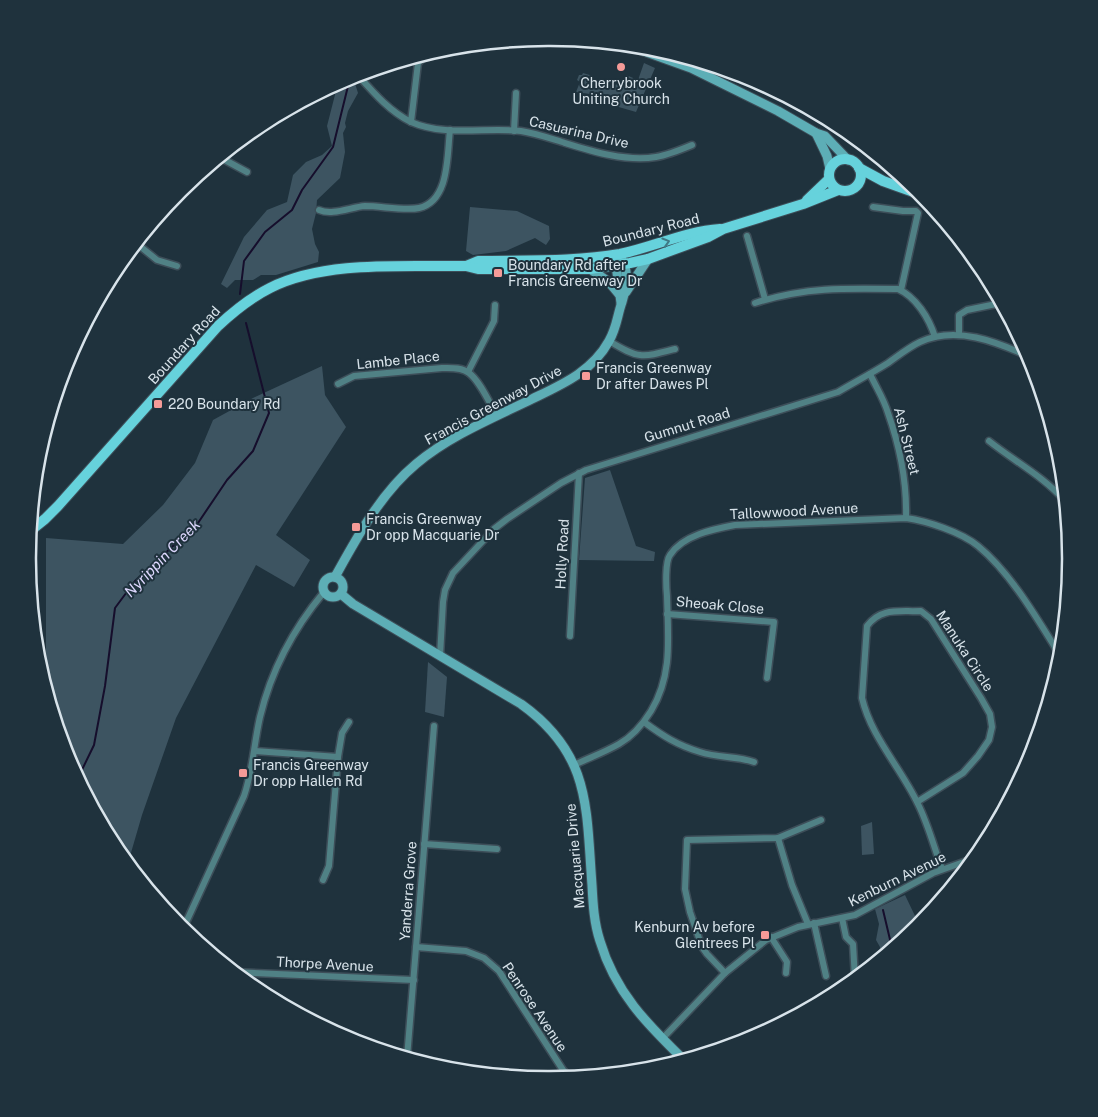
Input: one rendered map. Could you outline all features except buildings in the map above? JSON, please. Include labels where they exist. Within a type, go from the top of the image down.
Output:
[{"type":"main road","points":[[670,60],[691,68],[778,112],[816,134],[825,136],[848,160],[857,164],[861,174],[858,184]]},
{"type":"main road","points":[[816,134],[830,174],[831,183],[838,190],[849,191],[858,184],[883,180]]},
{"type":"main road","points":[[830,174],[838,161],[848,160]]},
{"type":"main road","points":[[859,168],[903,188]]},
{"type":"main road","name":"Boundary Road","points":[[803,204],[830,174]]},
{"type":"main road","name":"Boundary Road","points":[[37,526],[58,506],[218,326],[248,300],[285,281],[318,271],[348,268],[466,266],[478,269],[590,269],[621,265],[648,259],[708,237],[723,229],[803,204],[838,190]]},
{"type":"main road","name":"Boundary Road","points":[[466,266],[478,261],[571,259],[618,254],[706,230],[723,229]]},
{"type":"main road","name":"Francis Greenway Drive","points":[[335,577],[378,506],[406,473],[433,451],[578,375],[592,364],[609,341],[616,326],[622,295],[627,283],[618,254]]},
{"type":"main road","points":[[590,269],[609,282],[622,295],[648,259]]},
{"type":"main road","points":[[335,577],[341,580],[343,586],[341,594],[332,597],[324,592],[325,581],[335,577]]},
{"type":"main road","name":"Macquarie Drive","points":[[341,594],[353,604],[521,704],[539,717],[559,739],[574,765],[584,794],[594,917],[608,963],[630,1003],[678,1055]]},
{"type":"street","points":[[411,122],[419,62]]},
{"type":"street","name":"Casuarina Drive","points":[[363,81],[384,104],[411,122],[431,128],[514,131],[542,136],[592,151],[625,157],[656,157],[677,152],[692,145]]},
{"type":"street","points":[[514,131],[516,93]]},
{"type":"street","points":[[319,210],[327,212],[378,206],[420,208],[429,203],[442,188],[445,178],[450,130]]},
{"type":"street","points":[[226,161],[248,172]]},
{"type":"street","points":[[873,207],[916,211],[918,213],[901,290]]},
{"type":"street","points":[[747,236],[765,299]]},
{"type":"street","points":[[141,247],[157,260],[177,266]]},
{"type":"street","points":[[755,302],[805,290],[898,288],[915,302],[932,326],[935,337]]},
{"type":"street","points":[[495,305],[494,321],[468,372],[476,381],[497,416]]},
{"type":"street","points":[[959,335],[959,315],[967,310],[995,305]]},
{"type":"street","name":"Gumnut Road","points":[[440,656],[442,602],[445,590],[458,568],[494,529],[506,519],[579,473],[838,392],[920,342],[935,337],[959,335],[976,337],[995,342],[1018,352]]},
{"type":"street","points":[[609,341],[624,350],[640,356],[648,356],[674,349]]},
{"type":"street","name":"Lambe Place","points":[[338,384],[354,376],[442,368],[456,368],[468,372]]},
{"type":"street","name":"Ash Street","points":[[870,374],[888,413],[904,474],[906,518]]},
{"type":"street","points":[[989,441],[1057,491]]},
{"type":"street","name":"Holly Road","points":[[570,636],[579,473]]},
{"type":"street","name":"Tallowwood Avenue","points":[[574,765],[620,743],[634,733],[644,722],[660,697],[667,670],[666,580],[669,556],[685,542],[714,529],[734,525],[906,518],[919,520],[947,530],[977,545],[1007,574],[1054,645]]},
{"type":"street","points":[[187,921],[239,810],[248,786],[260,719],[272,676],[282,656],[313,606],[324,592]]},
{"type":"street","name":"Manuka Circle","points":[[918,802],[963,773],[978,756],[990,740],[992,726],[990,714],[931,619],[920,611],[884,612],[873,617],[867,626],[862,698],[872,728],[918,802],[942,869]]},
{"type":"street","name":"Sheoak Close","points":[[667,614],[774,622],[767,678]]},
{"type":"street","points":[[323,880],[329,866],[338,757],[342,733],[349,722]]},
{"type":"street","points":[[644,722],[669,740],[700,752],[743,758],[754,762]]},
{"type":"street","name":"Yanderra Grove","points":[[408,1051],[434,726]]},
{"type":"street","points":[[255,751],[338,757]]},
{"type":"street","points":[[725,974],[702,947],[690,912],[685,889],[687,840],[778,838],[821,820]]},
{"type":"street","points":[[778,838],[792,885],[811,924],[826,976]]},
{"type":"street","points":[[424,844],[497,849]]},
{"type":"street","name":"Kenburn Avenue","points":[[662,1039],[725,974],[771,937],[791,929],[855,915],[942,869],[962,862]]},
{"type":"street","points":[[842,918],[846,936],[853,944],[854,970]]},
{"type":"street","points":[[771,937],[788,962],[786,973]]},
{"type":"street","name":"Penrose Avenue","points":[[416,947],[466,951],[484,958],[499,970],[564,1071]]},
{"type":"street","name":"Thorpe Avenue","points":[[252,976],[414,980]]},
{"type":"shaded area","points":[[644,63],[655,68],[636,112],[598,101],[600,96],[594,94],[576,92],[580,82],[577,80],[579,75],[583,73],[593,76],[594,81],[613,86],[622,80],[624,81],[626,75],[638,80]]},
{"type":"shaded area","points":[[355,84],[358,93],[348,111],[346,127],[343,133],[345,152],[340,178],[317,200],[312,229],[319,252],[318,262],[276,275],[261,275],[253,280],[235,280],[227,288],[221,284],[244,237],[267,210],[287,202],[293,175],[306,162],[322,155],[332,146],[327,126],[335,93]]},
{"type":"shaded area","points":[[470,207],[517,211],[549,226],[550,239],[546,245],[535,238],[506,251],[473,255],[466,251]]},
{"type":"shaded area","points":[[322,366],[325,395],[346,427],[276,535],[310,560],[294,587],[256,565],[176,718],[142,815],[131,854],[105,815],[89,785],[63,723],[54,691],[46,659],[46,538],[123,544],[163,505],[195,463],[213,420],[253,398]]},
{"type":"shaded area","points":[[610,470],[636,546],[655,552],[654,561],[579,560],[585,478]]},
{"type":"shaded area","points":[[428,662],[447,677],[444,717],[425,712]]},
{"type":"shaded area","points":[[872,822],[874,854],[862,855],[861,826]]},
{"type":"shaded area","points":[[905,895],[916,917],[880,950],[876,940],[879,924],[875,909]]},
{"type":"waterway","name":"Nyrippin Creek","points":[[240,294],[244,261],[265,232],[292,210],[302,190],[333,147],[348,87]]},
{"type":"waterway","name":"Nyrippin Creek","points":[[82,770],[94,745],[105,686],[115,608],[135,581],[198,523],[227,480],[253,451],[269,413],[246,323]]},
{"type":"waterway","points":[[883,910],[890,941]]},
{"type":"place","name":"Cherrybrook Uniting Church","points":[[621,67]]},
{"type":"place","name":"Boundary Rd after Francis Greenway Dr","points":[[498,273]]},
{"type":"place","name":"Francis Greenway Dr after Dawes Pl","points":[[586,376]]},
{"type":"place","name":"220 Boundary Rd","points":[[158,404]]},
{"type":"place","name":"Francis Greenway Dr opp Macquarie Dr","points":[[356,527]]},
{"type":"place","name":"Francis Greenway Dr opp Hallen Rd","points":[[243,773]]},
{"type":"place","name":"Kenburn Av before Glentrees Pl","points":[[765,935]]}]
